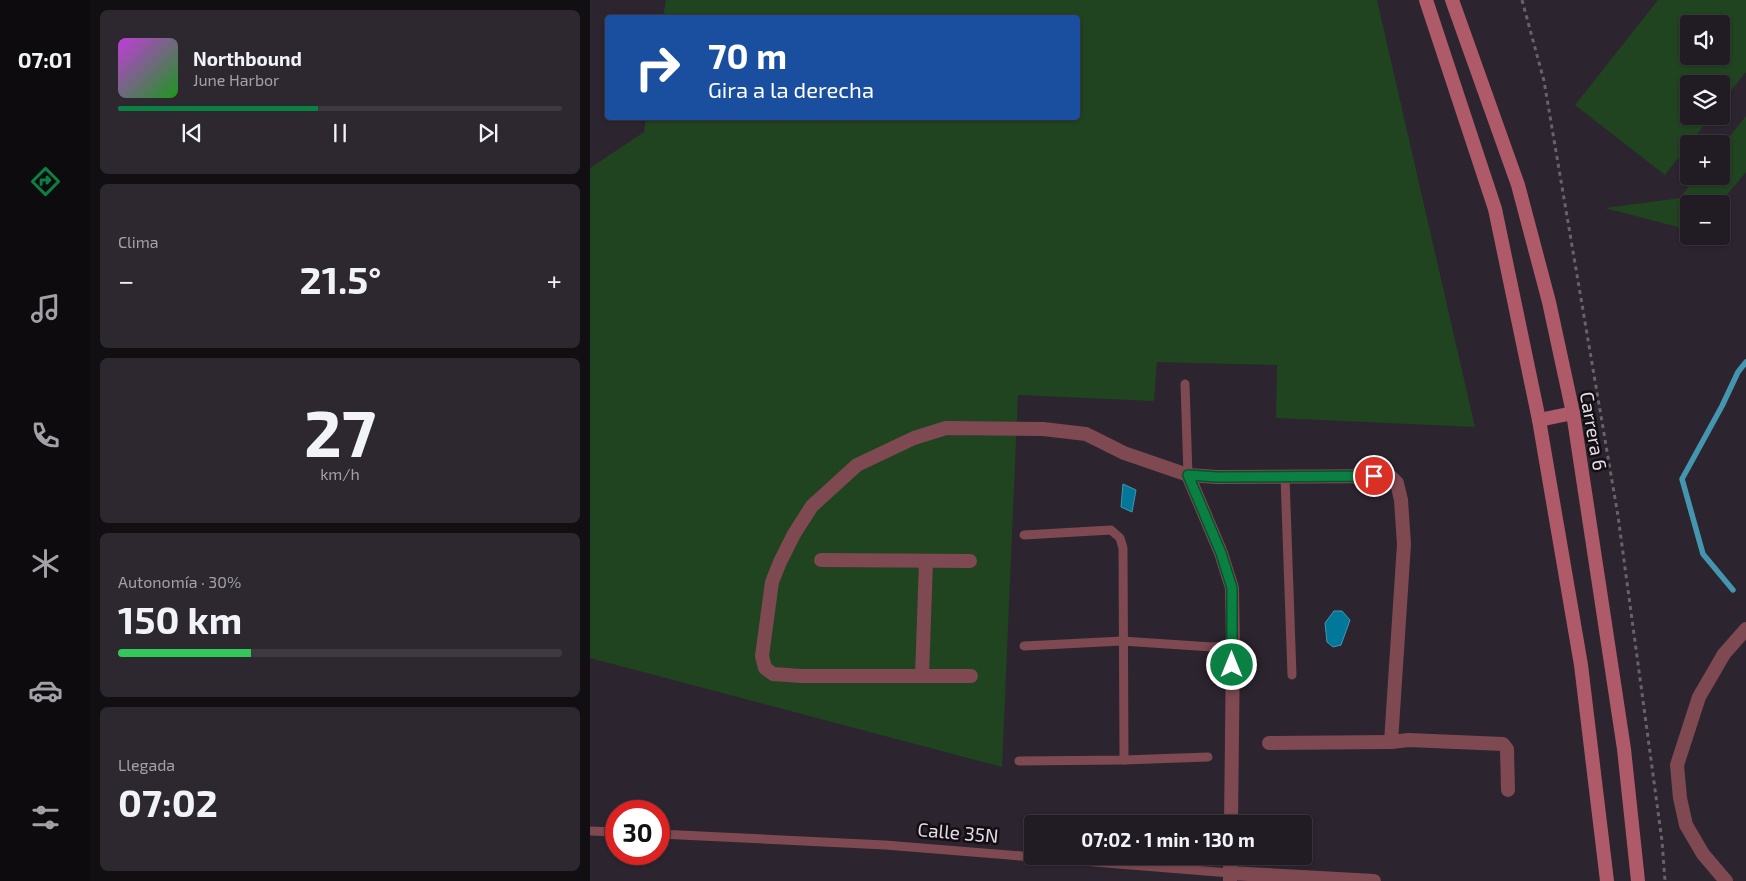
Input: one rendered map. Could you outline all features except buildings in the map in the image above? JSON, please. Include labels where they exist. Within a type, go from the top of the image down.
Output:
[{"type":"main road","points":[[1426,0],[1496,209],[1539,420],[1581,665],[1607,881]]},
{"type":"main road","name":"Carrera 6","points":[[1452,0],[1518,185],[1549,302],[1573,413],[1624,749],[1638,881]]},
{"type":"main road","points":[[1539,420],[1573,413]]},
{"type":"street","points":[[971,676],[801,676],[773,674],[765,668],[762,656],[772,582],[780,562],[794,534],[812,506],[857,465],[914,438],[946,428],[1043,429],[1086,434],[1124,453],[1188,475],[1217,477],[1390,476],[1397,483],[1401,500],[1404,544],[1391,742]]},
{"type":"street","points":[[1188,475],[1221,553],[1232,588],[1231,815]]},
{"type":"street","points":[[822,560],[970,561]]},
{"type":"street","points":[[922,676],[926,562]]},
{"type":"street","points":[[1726,881],[1703,854],[1686,825],[1680,798],[1677,765],[1699,697],[1724,654],[1746,629]]},
{"type":"street","points":[[1269,743],[1391,742],[1409,740],[1503,744],[1507,749],[1508,790]]},
{"type":"street","name":"Calle 35N","points":[[1230,877],[1374,881]]},
{"type":"lane","points":[[1184,384],[1188,475]]},
{"type":"lane","points":[[1285,477],[1292,675]]},
{"type":"lane","points":[[1024,535],[1111,530],[1120,538],[1123,548],[1124,760]]},
{"type":"lane","points":[[1024,646],[1122,641],[1212,647],[1233,646]]},
{"type":"lane","points":[[1019,761],[1208,757]]},
{"type":"lane","points":[[590,831],[605,832]]},
{"type":"lane","name":"Calle 35N","points":[[670,835],[885,845],[1230,877]]},
{"type":"path","points":[[1522,0],[1544,81],[1618,516],[1661,831],[1665,881]]},
{"type":"green space","points":[[666,0],[1377,0],[1475,427],[1276,418],[1277,365],[1157,362],[1154,401],[1018,395],[1002,767],[590,658],[590,168],[644,132],[646,120],[1080,120],[1080,15],[663,15]]},
{"type":"green space","points":[[1658,0],[1746,0],[1746,72],[1730,92],[1730,75],[1680,75],[1680,125],[1704,125],[1696,135],[1680,135],[1680,156],[1665,175],[1575,105]]},
{"type":"green space","points":[[1746,116],[1746,172],[1727,195],[1682,195],[1690,185],[1730,185],[1730,136]]},
{"type":"green space","points":[[1680,198],[1680,228],[1605,208]]},
{"type":"water","points":[[1123,484],[1136,490],[1132,512],[1121,507]]},
{"type":"water","points":[[1334,611],[1342,611],[1350,620],[1341,645],[1333,647],[1327,642],[1325,623]]},
{"type":"waterway","points":[[1733,590],[1703,554],[1682,479],[1722,406],[1738,372],[1746,362]]},
{"type":"route","points":[[1232,665],[1232,588],[1221,553],[1188,475],[1217,477],[1374,476]]}]
